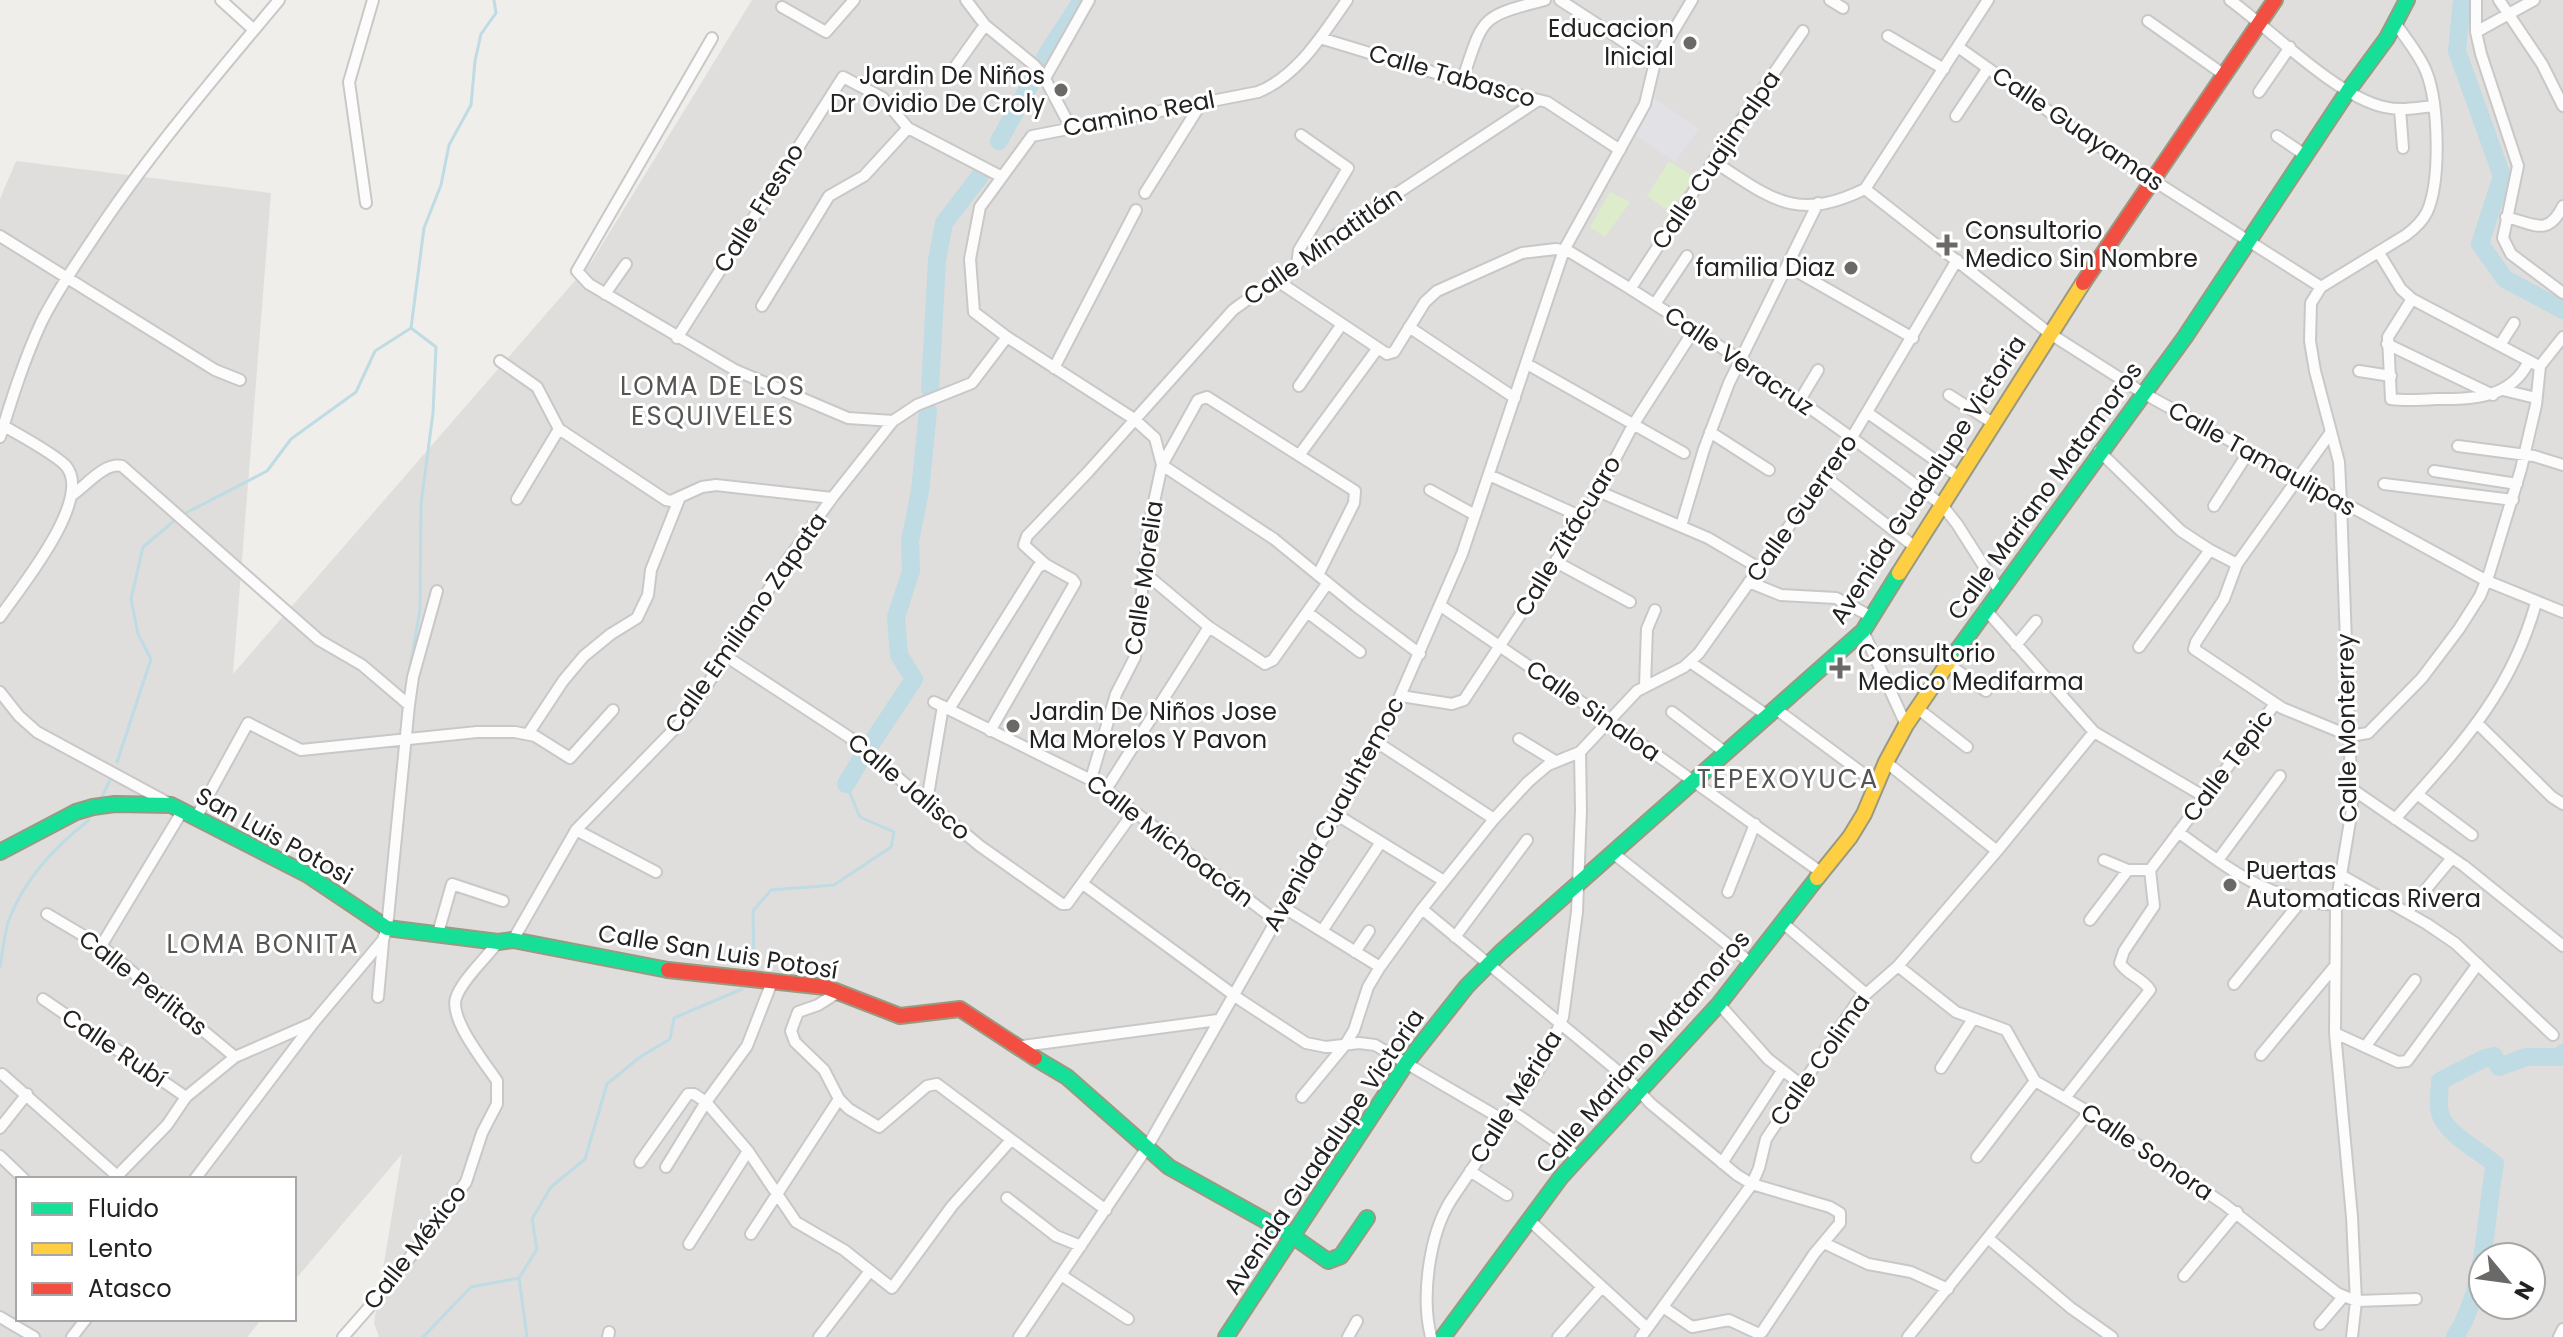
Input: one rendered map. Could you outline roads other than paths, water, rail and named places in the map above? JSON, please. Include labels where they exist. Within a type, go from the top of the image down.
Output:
[{"type":"street","points":[[221,0],[254,30]]},
{"type":"street","points":[[0,437],[21,369],[42,321],[67,278],[139,173],[279,0]]},
{"type":"street","points":[[366,203],[349,82],[373,0]]},
{"type":"street","points":[[782,7],[826,32],[854,0]]},
{"type":"street","points":[[966,0],[985,25],[1034,65],[1071,128]]},
{"type":"street","points":[[1044,78],[1089,0]]},
{"type":"street","name":"Camino Real","points":[[1162,465],[1155,438],[1134,419],[1007,337],[974,312],[970,259],[980,207],[1032,136],[1272,87],[1320,38],[1347,0]]},
{"type":"street","points":[[1462,81],[1485,22],[1499,13],[1545,0]]},
{"type":"street","points":[[1560,0],[1655,62]]},
{"type":"street","name":"Avenida Cuauhtemoc","points":[[1019,1337],[1146,1149],[1378,743],[1441,606],[1489,475],[1564,250],[1645,104],[1655,62],[1692,0]]},
{"type":"street","points":[[1830,0],[1843,8]]},
{"type":"street","points":[[1713,161],[1776,201],[1796,205],[1818,203],[1865,189],[1988,0]]},
{"type":"street","points":[[2230,0],[2348,91],[2375,104],[2400,109],[2434,106]]},
{"type":"street","name":"Avenida Guadalupe Victoria","points":[[1226,1337],[1407,1062],[1487,964],[1863,631],[2049,333],[2275,0]]},
{"type":"street","name":"Calle Mariano Matamoros","points":[[1443,1337],[1528,1219],[1578,1157],[1719,1004],[1857,826],[1886,762],[1917,708],[2099,451],[2185,337],[2396,24],[2407,0]]},
{"type":"street","points":[[2476,0],[2476,32],[2518,166],[2503,238],[2511,254],[2561,289]]},
{"type":"street","points":[[2499,0],[2542,64],[2563,106]]},
{"type":"street","points":[[2476,32],[2534,0]]},
{"type":"street","points":[[2148,21],[2223,74]]},
{"type":"street","points":[[2321,287],[2416,228],[2428,210],[2436,148],[2434,106],[2425,69],[2396,24]]},
{"type":"street","points":[[948,77],[985,25]]},
{"type":"street","name":"Calle Cuajimalpa","points":[[1631,288],[1713,161],[1803,31]]},
{"type":"street","points":[[1888,36],[1944,69]]},
{"type":"street","points":[[712,38],[577,271],[589,284],[735,370],[848,418],[893,421]]},
{"type":"street","name":"Calle Tabasco","points":[[1320,38],[1462,81],[1547,102],[1620,150]]},
{"type":"street","name":"Calle Guayamas","points":[[1958,47],[2060,120],[2321,287]]},
{"type":"street","points":[[2259,92],[2290,47]]},
{"type":"street","points":[[1956,116],[1988,68]]},
{"type":"street","name":"Calle Fresno","points":[[677,338],[841,79],[847,77],[883,98],[908,128]]},
{"type":"street","name":"Calle Minatitlán","points":[[1045,564],[1024,545],[1024,540],[1233,310],[1361,217],[1537,101]]},
{"type":"street","points":[[1145,193],[1202,102]]},
{"type":"street","points":[[2400,109],[2403,148]]},
{"type":"street","points":[[762,306],[829,196],[864,176],[908,128],[1002,177]]},
{"type":"street","points":[[1297,265],[1299,250],[1348,168],[1301,135]]},
{"type":"street","points":[[2277,136],[2305,155]]},
{"type":"street","name":"Calle Tamaulipas","points":[[1865,189],[2049,333],[2143,393],[2487,581],[2563,612]]},
{"type":"street","points":[[1681,526],[1710,432],[1740,361],[1818,203]]},
{"type":"street","points":[[2506,217],[2546,226],[2555,222],[2563,206]]},
{"type":"street","points":[[1054,368],[1136,210]]},
{"type":"street","points":[[0,236],[215,370],[240,380]]},
{"type":"street","points":[[1276,280],[1387,354],[1394,352],[1425,302],[1437,291],[1522,253],[1564,250]]},
{"type":"street","name":"Calle Veracruz","points":[[1564,250],[1631,288],[1800,400],[1942,505],[1999,590]]},
{"type":"street","points":[[2379,253],[2401,289],[2412,299],[2540,366]]},
{"type":"street","points":[[1655,304],[1687,256]]},
{"type":"street","name":"Calle Guerrero","points":[[1580,752],[1645,686],[1690,662],[1851,439],[1957,260]]},
{"type":"street","points":[[605,294],[626,264]]},
{"type":"street","points":[[1787,266],[1913,338]]},
{"type":"street","name":"Calle Monterrey","points":[[2321,287],[2311,303],[2310,341],[2339,462],[2352,789],[2351,826],[2336,905],[2335,966],[2335,1033],[2348,1168],[2356,1301],[2352,1337]]},
{"type":"street","points":[[2412,299],[2391,330],[2387,344],[2390,396],[2395,400],[2467,399],[2498,392],[2518,379],[2529,361]]},
{"type":"street","points":[[2500,345],[2514,323]]},
{"type":"street","points":[[1299,386],[1342,324]]},
{"type":"street","points":[[1409,327],[1515,398]]},
{"type":"street","name":"Calle Zitácuaro","points":[[1401,696],[1452,704],[1464,700],[1584,518],[1633,425],[1694,330]]},
{"type":"street","name":"Calle Emiliano Zapata","points":[[506,941],[576,830],[687,716],[791,555],[893,421],[917,405],[972,383],[1007,337]]},
{"type":"street","points":[[2350,736],[2368,733],[2412,689],[2459,629],[2487,581],[2525,455],[2540,366],[2563,337]]},
{"type":"street","points":[[2387,344],[2498,392],[2536,398]]},
{"type":"street","points":[[1318,575],[1356,496],[1350,487],[1300,454],[1378,348]]},
{"type":"street","points":[[500,361],[537,387],[559,429],[666,500],[702,487],[725,485],[832,498]]},
{"type":"street","points":[[1527,364],[1684,453]]},
{"type":"street","points":[[1800,400],[1818,370]]},
{"type":"street","points":[[2359,371],[2391,376]]},
{"type":"street","points":[[1949,395],[1993,423]]},
{"type":"street","name":"Calle Morelia","points":[[1091,779],[1116,694],[1135,657],[1149,525],[1162,465],[1198,400],[1207,397],[1300,454]]},
{"type":"street","points":[[1868,413],[1959,477]]},
{"type":"street","points":[[0,617],[52,541],[66,515],[72,495],[72,480],[64,464],[4,426]]},
{"type":"street","points":[[517,499],[559,429]]},
{"type":"street","name":"Calle Guerrero","points":[[1710,432],[1769,470]]},
{"type":"street","points":[[2275,704],[2194,649],[2224,599],[2237,564],[2331,432]]},
{"type":"street","points":[[2458,446],[2525,455],[2563,465]]},
{"type":"street","points":[[2099,451],[2181,531],[2237,564]]},
{"type":"street","points":[[2214,506],[2248,453]]},
{"type":"street","points":[[1162,465],[1247,520],[1420,654]]},
{"type":"street","points":[[72,495],[108,467],[122,466],[308,630],[372,672],[409,705]]},
{"type":"street","points":[[2434,471],[2517,484]]},
{"type":"street","points":[[1489,475],[1584,518]]},
{"type":"street","points":[[1824,476],[1915,547]]},
{"type":"street","points":[[2384,484],[2513,500]]},
{"type":"street","points":[[1430,490],[1475,515]]},
{"type":"street","points":[[1600,492],[1681,526],[1727,548],[1759,568]]},
{"type":"street","points":[[528,734],[563,681],[584,656],[637,618],[648,595],[651,570],[680,497]]},
{"type":"street","points":[[2139,647],[2210,550]]},
{"type":"street","points":[[1556,562],[1630,602]]},
{"type":"street","points":[[927,801],[942,706],[1038,567],[1045,564],[1072,579],[1074,586],[990,731]]},
{"type":"street","points":[[1146,574],[1209,627],[1262,663],[1268,663],[1327,584]]},
{"type":"street","points":[[1749,582],[1781,595],[1836,598],[1872,617]]},
{"type":"street","points":[[378,997],[413,677],[437,591]]},
{"type":"street","points":[[2395,819],[2477,723],[2511,672],[2536,603]]},
{"type":"street","name":"Calle Sinaloa","points":[[1441,606],[1822,873]]},
{"type":"street","points":[[1985,609],[2094,732],[2205,797]]},
{"type":"street","points":[[1645,686],[1647,629],[1655,610]]},
{"type":"street","points":[[1307,612],[1360,652]]},
{"type":"street","points":[[2016,645],[2036,621]]},
{"type":"street","points":[[1105,791],[1209,627]]},
{"type":"street","points":[[1863,631],[1906,725]]},
{"type":"street","name":"Calle Jalisco","points":[[727,657],[849,737],[980,846],[1058,902],[1067,904],[1133,813]]},
{"type":"street","points":[[1690,662],[1772,712],[1877,784]]},
{"type":"street","points":[[1948,664],[1986,691]]},
{"type":"street","points":[[0,692],[37,732],[177,807],[101,946]]},
{"type":"street","name":"Calle Tepic","points":[[2150,870],[2275,704],[2350,736]]},
{"type":"street","name":"Calle Michoacán","points":[[942,706],[1091,779],[1275,920]]},
{"type":"street","points":[[1917,708],[1967,747]]},
{"type":"street","points":[[197,816],[248,723],[301,750],[477,732],[528,734],[568,757],[574,756],[613,710]]},
{"type":"street","points":[[1672,712],[1726,753]]},
{"type":"street","points":[[2477,723],[2552,797],[2563,804]]},
{"type":"street","name":"Calle Colima","points":[[1644,1333],[1752,1184],[1766,1139],[1865,993],[1898,966],[2094,732]]},
{"type":"street","points":[[1519,739],[1555,761]]},
{"type":"street","points":[[1378,743],[1494,819]]},
{"type":"street","points":[[1302,1097],[1345,1045],[1359,1018],[1368,987],[1380,967],[1444,881],[1528,782],[1555,761],[1580,752]]},
{"type":"street","name":"Calle Mérida","points":[[1431,1337],[1427,1295],[1437,1231],[1445,1210],[1542,1065],[1561,1026],[1574,946],[1579,884],[1580,752]]},
{"type":"street","points":[[1886,762],[1997,851]]},
{"type":"street","points":[[2218,860],[2280,776]]},
{"type":"street","points":[[2352,789],[2452,858],[2563,946]]},
{"type":"street","points":[[2417,794],[2472,835]]},
{"type":"street","name":"San Luis Potosi","points":[[0,852],[76,812],[93,807],[115,804],[177,807],[308,875],[385,934]]},
{"type":"street","points":[[1337,815],[1444,881]]},
{"type":"street","points":[[1728,892],[1755,824]]},
{"type":"street","points":[[576,830],[656,872]]},
{"type":"street","points":[[2178,832],[2254,883],[2301,901],[2336,905]]},
{"type":"street","points":[[1455,937],[1527,840]]},
{"type":"street","points":[[1322,931],[1381,842]]},
{"type":"street","points":[[1613,853],[1752,964]]},
{"type":"street","points":[[2407,912],[2452,858]]},
{"type":"street","points":[[2065,1098],[2148,994],[2149,987],[2125,970],[2120,959],[2154,906],[2150,870],[2128,870],[2104,860]]},
{"type":"street","points":[[2090,920],[2128,870]]},
{"type":"street","points":[[2341,875],[2448,938],[2553,1035]]},
{"type":"street","points":[[438,933],[452,884],[503,901]]},
{"type":"street","points":[[1083,884],[1306,1043],[1326,1047],[1375,1045],[1578,1157]]},
{"type":"street","points":[[2234,984],[2301,901]]},
{"type":"street","points":[[1283,907],[1380,967]]},
{"type":"street","points":[[1422,909],[1722,1163],[1752,1184],[1837,1209],[1842,1217],[1808,1263],[1766,1330],[1757,1333],[1729,1320],[1692,1327],[1663,1307]]},
{"type":"street","name":"Calle Perlitas","points":[[47,914],[101,946],[235,1057]]},
{"type":"street","points":[[1784,924],[1865,993]]},
{"type":"street","points":[[1355,952],[1369,931]]},
{"type":"street","name":"Calle San Luis Potosí","points":[[385,934],[438,933],[506,941],[674,971],[840,991],[900,1016],[960,1009],[1015,1047],[1067,1077],[1146,1149],[1187,1178],[1291,1235],[1324,1259],[1333,1261],[1345,1252],[1367,1218]]},
{"type":"street","points":[[197,1177],[385,934]]},
{"type":"street","name":"Calle México","points":[[343,1337],[393,1280],[469,1176],[482,1133],[497,1104],[499,1089],[497,1081],[461,1026],[455,1000],[460,990],[506,941]]},
{"type":"street","points":[[2335,1033],[2398,1062],[2409,1058],[2478,964]]},
{"type":"street","points":[[1898,966],[1948,1008],[2006,1030],[2035,1081],[1977,1157]]},
{"type":"street","points":[[2261,1055],[2335,966]]},
{"type":"street","points":[[2365,1047],[2415,980]]},
{"type":"street","points":[[666,1167],[706,1102],[747,1046],[772,982]]},
{"type":"street","points":[[840,991],[818,1005],[798,1012],[791,1031],[795,1042],[824,1070],[839,1099],[849,1109],[879,1127],[927,1086],[937,1084],[1106,1210]]},
{"type":"street","name":"Calle Rubí","points":[[43,999],[186,1097]]},
{"type":"street","points":[[1719,1004],[1782,1071],[1803,1086]]},
{"type":"street","points":[[1941,1068],[1973,1019]]},
{"type":"street","points":[[1015,1047],[1218,1020]]},
{"type":"street","points":[[2,1074],[117,1175],[167,1125],[186,1097],[235,1057],[314,1022]]},
{"type":"street","points":[[284,1035],[295,1048]]},
{"type":"street","points":[[1722,1163],[1782,1071]]},
{"type":"street","name":"Calle Sonora","points":[[2035,1081],[2089,1112],[2237,1212],[2343,1297],[2356,1301],[2416,1299]]},
{"type":"street","points":[[640,1162],[688,1094],[692,1093],[706,1102],[748,1151],[800,1226],[836,1244],[894,1288],[952,1206],[1011,1140]]},
{"type":"street","points":[[0,1128],[27,1094]]},
{"type":"street","points":[[751,1234],[839,1099]]},
{"type":"street","points":[[1908,1337],[2089,1112]]},
{"type":"street","points":[[689,1244],[748,1151]]},
{"type":"street","points":[[0,1156],[22,1177]]},
{"type":"street","points":[[1470,1171],[1507,1195]]},
{"type":"street","points":[[1007,1198],[1056,1236],[1081,1246]]},
{"type":"street","points":[[2184,1276],[2237,1212]]},
{"type":"street","points":[[1528,1219],[1602,1287],[1644,1333]]},
{"type":"street","points":[[1989,1239],[2112,1337]]},
{"type":"street","points":[[1824,1243],[1868,1264],[1911,1272],[1948,1289]]},
{"type":"street","points":[[819,1337],[870,1271]]},
{"type":"street","points":[[1061,1275],[1128,1319]]},
{"type":"street","points":[[1558,1337],[1602,1287]]},
{"type":"street","points":[[2320,1324],[2343,1297]]},
{"type":"street","points":[[0,1317],[34,1337]]},
{"type":"street","points":[[72,1337],[84,1321]]},
{"type":"street","points":[[1348,1337],[1357,1321]]},
{"type":"street","points":[[2559,1337],[2563,1329]]},
{"type":"waterway","points":[[411,328],[424,228],[441,185],[449,145],[471,105],[475,61],[481,34],[496,13],[494,0]]},
{"type":"waterway","points":[[999,141],[1047,54],[1082,0]]},
{"type":"waterway","points":[[2462,0],[2457,51],[2502,176],[2480,244],[2505,279],[2563,310]]},
{"type":"waterway","points":[[930,389],[937,260],[944,223],[980,176]]},
{"type":"waterway","points":[[184,514],[267,471],[291,439],[356,392],[375,351],[411,328]]},
{"type":"waterway","points":[[409,674],[420,609],[421,504],[433,413],[436,347],[411,328]]},
{"type":"waterway","points":[[871,744],[914,679],[899,655],[896,617],[911,571],[910,541],[920,491],[928,411]]},
{"type":"waterway","points":[[117,762],[151,659],[138,634],[131,599],[143,547],[174,521]]},
{"type":"waterway","points":[[846,784],[861,759]]},
{"type":"waterway","points":[[100,801],[110,780]]},
{"type":"waterway","points":[[754,970],[753,911],[771,890],[834,885],[891,847],[894,832],[860,817],[846,784]]},
{"type":"waterway","points":[[0,967],[8,923],[24,889],[65,840],[89,820]]},
{"type":"waterway","points":[[527,1337],[519,1278],[537,1249],[532,1219],[551,1187],[585,1159],[607,1084],[640,1057],[670,1039],[674,1018],[742,989]]},
{"type":"waterway","points":[[2455,1337],[2479,1276],[2495,1164],[2455,1134],[2443,1120],[2439,1105],[2440,1081],[2494,1056],[2499,1067],[2526,1057],[2560,1057],[2563,1053]]},
{"type":"waterway","points":[[423,1337],[471,1287],[519,1278]]},
{"type":"place","name":"Educacion Inicial","points":[[1690,43]]},
{"type":"place","name":"Jardin De Niños Dr Ovidio De Croly","points":[[1061,90]]},
{"type":"place","name":"Consultorio Medico Sin Nombre","points":[[1947,245]]},
{"type":"place","name":"familia Diaz","points":[[1851,268]]},
{"type":"place","name":"Consultorio Medico Medifarma","points":[[1840,668]]},
{"type":"place","name":"Jardin De Niños Jose Ma Morelos Y Pavon","points":[[1013,726]]},
{"type":"place","name":"Puertas Automaticas Rivera","points":[[2230,885]]},
{"type":"district","name":"LOMA DE LOS ESQUIVELES","points":[[713,401]]},
{"type":"district","name":"TEPEXOYUCA","points":[[1788,779]]},
{"type":"district","name":"LOMA BONITA","points":[[263,944]]}]
